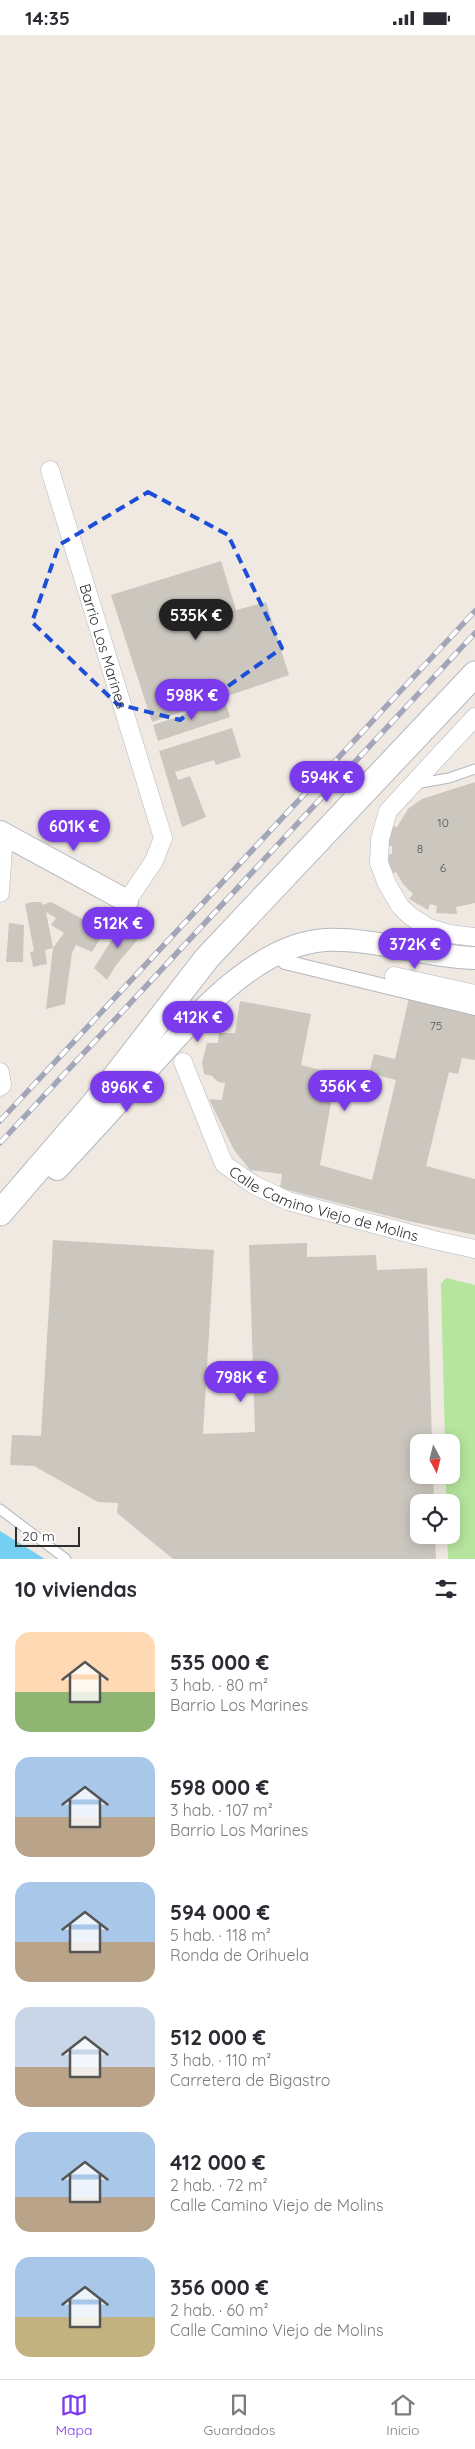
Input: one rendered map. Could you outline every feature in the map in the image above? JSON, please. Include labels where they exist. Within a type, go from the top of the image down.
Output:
[{"type":"main road","points":[[0,1213],[94,1105],[152,1026],[207,958],[475,674]]},
{"type":"main road","points":[[0,1232],[57,1169],[123,1085],[167,1023],[207,958]]},
{"type":"street","name":"Barrio Los Marines","points":[[50,469],[163,838],[154,861],[127,901]]},
{"type":"street","points":[[475,717],[388,811],[380,839],[379,863],[387,884],[400,906],[409,915],[427,927],[450,934],[475,937]]},
{"type":"street","points":[[0,893],[2,834],[127,901]]},
{"type":"street","points":[[57,1169],[210,1002],[255,967],[295,947],[324,941],[359,941],[455,958],[475,958]]},
{"type":"street","points":[[285,962],[475,1007]]},
{"type":"street","points":[[394,976],[475,993]]},
{"type":"street","name":"Calle Camino Viejo de Molins","points":[[183,1062],[224,1163],[254,1185],[288,1201],[475,1249]]},
{"type":"street","points":[[0,1073],[2,1085],[0,1087]]},
{"type":"lane","points":[[413,785],[450,778],[475,769]]},
{"type":"lane","points":[[0,1509],[66,1559]]},
{"type":"highlighted area","points":[[148,492],[228,535],[282,648],[180,720],[117,704],[32,622],[59,545]]},
{"type":"green space","points":[[446,1278],[475,1285],[475,1559],[448,1559],[447,1544],[460,1544],[460,1494],[446,1494],[446,1484],[460,1484],[460,1434],[445,1434],[441,1284]]},
{"type":"water","points":[[0,1531],[45,1559],[0,1559]]},
{"type":"building","points":[[221,561],[236,610],[266,602],[289,675],[152,722],[111,595]]},
{"type":"building","points":[[225,701],[230,717],[158,741],[153,725]]},
{"type":"building","points":[[232,728],[241,757],[216,765],[214,760],[175,772],[178,780],[190,776],[206,817],[182,827],[159,751]]},
{"type":"building","points":[[475,782],[475,903],[456,907],[457,914],[436,913],[437,906],[430,904],[428,910],[409,899],[413,894],[403,884],[396,872],[391,874],[386,854],[392,854],[392,846],[386,846],[391,825],[397,827],[408,809],[422,799]]},
{"type":"building","points":[[41,902],[42,905],[51,902],[105,931],[92,952],[76,945],[72,953],[65,1004],[46,1009],[53,948],[45,950],[47,964],[33,967],[30,952],[34,951],[25,904]],"holes":[[[46,912],[56,918],[51,925],[64,933],[53,948]]]},
{"type":"building","points":[[123,922],[145,931],[116,965],[107,980],[94,968]]},
{"type":"building","points":[[9,923],[24,925],[23,962],[6,962]]},
{"type":"building","points":[[409,998],[475,1013],[475,1060],[462,1058],[458,1074],[449,1072],[426,1166],[475,1179],[475,1235],[408,1221],[280,1188],[282,1174],[250,1170],[234,1150],[209,1099],[222,1100],[225,1083],[218,1082],[212,1076],[204,1074],[202,1063],[207,1043],[218,1043],[219,1033],[235,1033],[240,1001],[311,1014],[301,1065],[336,1074],[320,1165],[372,1180],[396,1080],[369,1073],[374,1054],[395,1059]]},
{"type":"building","points":[[53,1240],[214,1250],[203,1434],[255,1432],[249,1245],[307,1243],[307,1257],[376,1255],[377,1270],[427,1268],[432,1434],[410,1434],[410,1484],[433,1484],[434,1494],[410,1494],[410,1544],[435,1544],[436,1559],[173,1559],[117,1513],[118,1503],[98,1502],[34,1466],[10,1465],[12,1435],[41,1436]]},
{"type":"railway","points":[[0,1121],[475,611]]},
{"type":"railway","points":[[0,1143],[475,633]]}]
